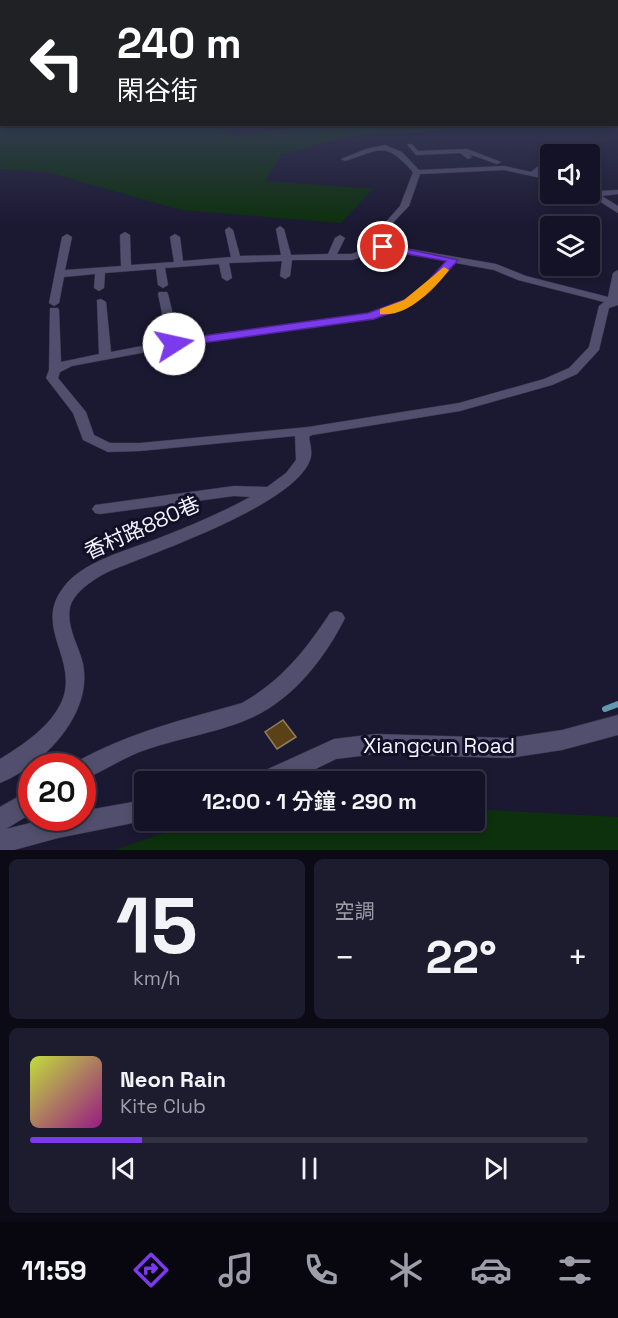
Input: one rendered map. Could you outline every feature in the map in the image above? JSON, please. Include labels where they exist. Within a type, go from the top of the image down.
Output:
[{"type":"street","points":[[410,146],[416,153],[474,152],[485,161],[540,173]]},
{"type":"street","points":[[345,159],[374,148],[393,148],[417,172]]},
{"type":"street","points":[[462,151],[481,168]]},
{"type":"street","points":[[417,172],[481,168],[537,172],[540,170]]},
{"type":"street","points":[[383,247],[379,237],[382,226],[396,218],[413,191],[417,172]]},
{"type":"street","points":[[600,192],[617,192]]},
{"type":"street","points":[[600,198],[618,210]]},
{"type":"street","points":[[280,229],[286,258],[285,276]]},
{"type":"street","points":[[229,230],[236,259]]},
{"type":"street","points":[[125,235],[126,268]]},
{"type":"street","points":[[67,237],[54,306],[55,370],[52,378],[79,412],[88,437],[108,448],[308,431],[460,407],[548,382],[573,371],[595,348],[604,306],[615,302]]},
{"type":"street","points":[[175,237],[179,264]]},
{"type":"street","points":[[331,258],[340,238]]},
{"type":"street","points":[[59,274],[236,259],[331,258],[352,256],[383,247],[496,267],[522,278],[615,302]]},
{"type":"street","points":[[223,260],[227,278]]},
{"type":"street","points":[[55,370],[69,363],[174,344],[370,316],[408,302],[426,290],[453,260]]},
{"type":"street","points":[[160,265],[174,344]]},
{"type":"street","points":[[99,288],[100,270]]},
{"type":"street","points":[[615,302],[618,273]]},
{"type":"street","points":[[102,302],[105,356]]},
{"type":"street","name":"香村路880巷","points":[[0,772],[26,754],[60,722],[74,694],[73,659],[62,631],[59,610],[65,595],[87,575],[223,517],[294,475],[304,460],[302,436],[308,431]]},
{"type":"street","name":"香村路880巷","points":[[100,509],[234,491],[268,492]]},
{"type":"street","points":[[96,763],[127,747],[246,711],[262,703],[305,666],[336,618]]},
{"type":"street","name":"Xiangcun Road","points":[[288,771],[334,749],[376,744],[509,748],[562,740],[618,725]]},
{"type":"street","points":[[0,820],[18,809]]},
{"type":"street","points":[[0,842],[58,827],[134,813]]},
{"type":"green space","points":[[0,146],[315,146],[281,155],[265,181],[373,189],[341,223],[181,210],[47,172],[0,169]]},
{"type":"green space","points":[[485,810],[618,817],[618,850],[115,850],[169,831],[485,831]]},
{"type":"building","points":[[283,720],[296,737],[277,749],[265,732]]},
{"type":"waterway","points":[[605,709],[618,704]]},
{"type":"slow traffic","points":[[384,311],[408,302],[426,290],[444,270]]},
{"type":"route","points":[[174,344],[370,316],[408,302],[426,290],[453,260],[383,247]]}]
